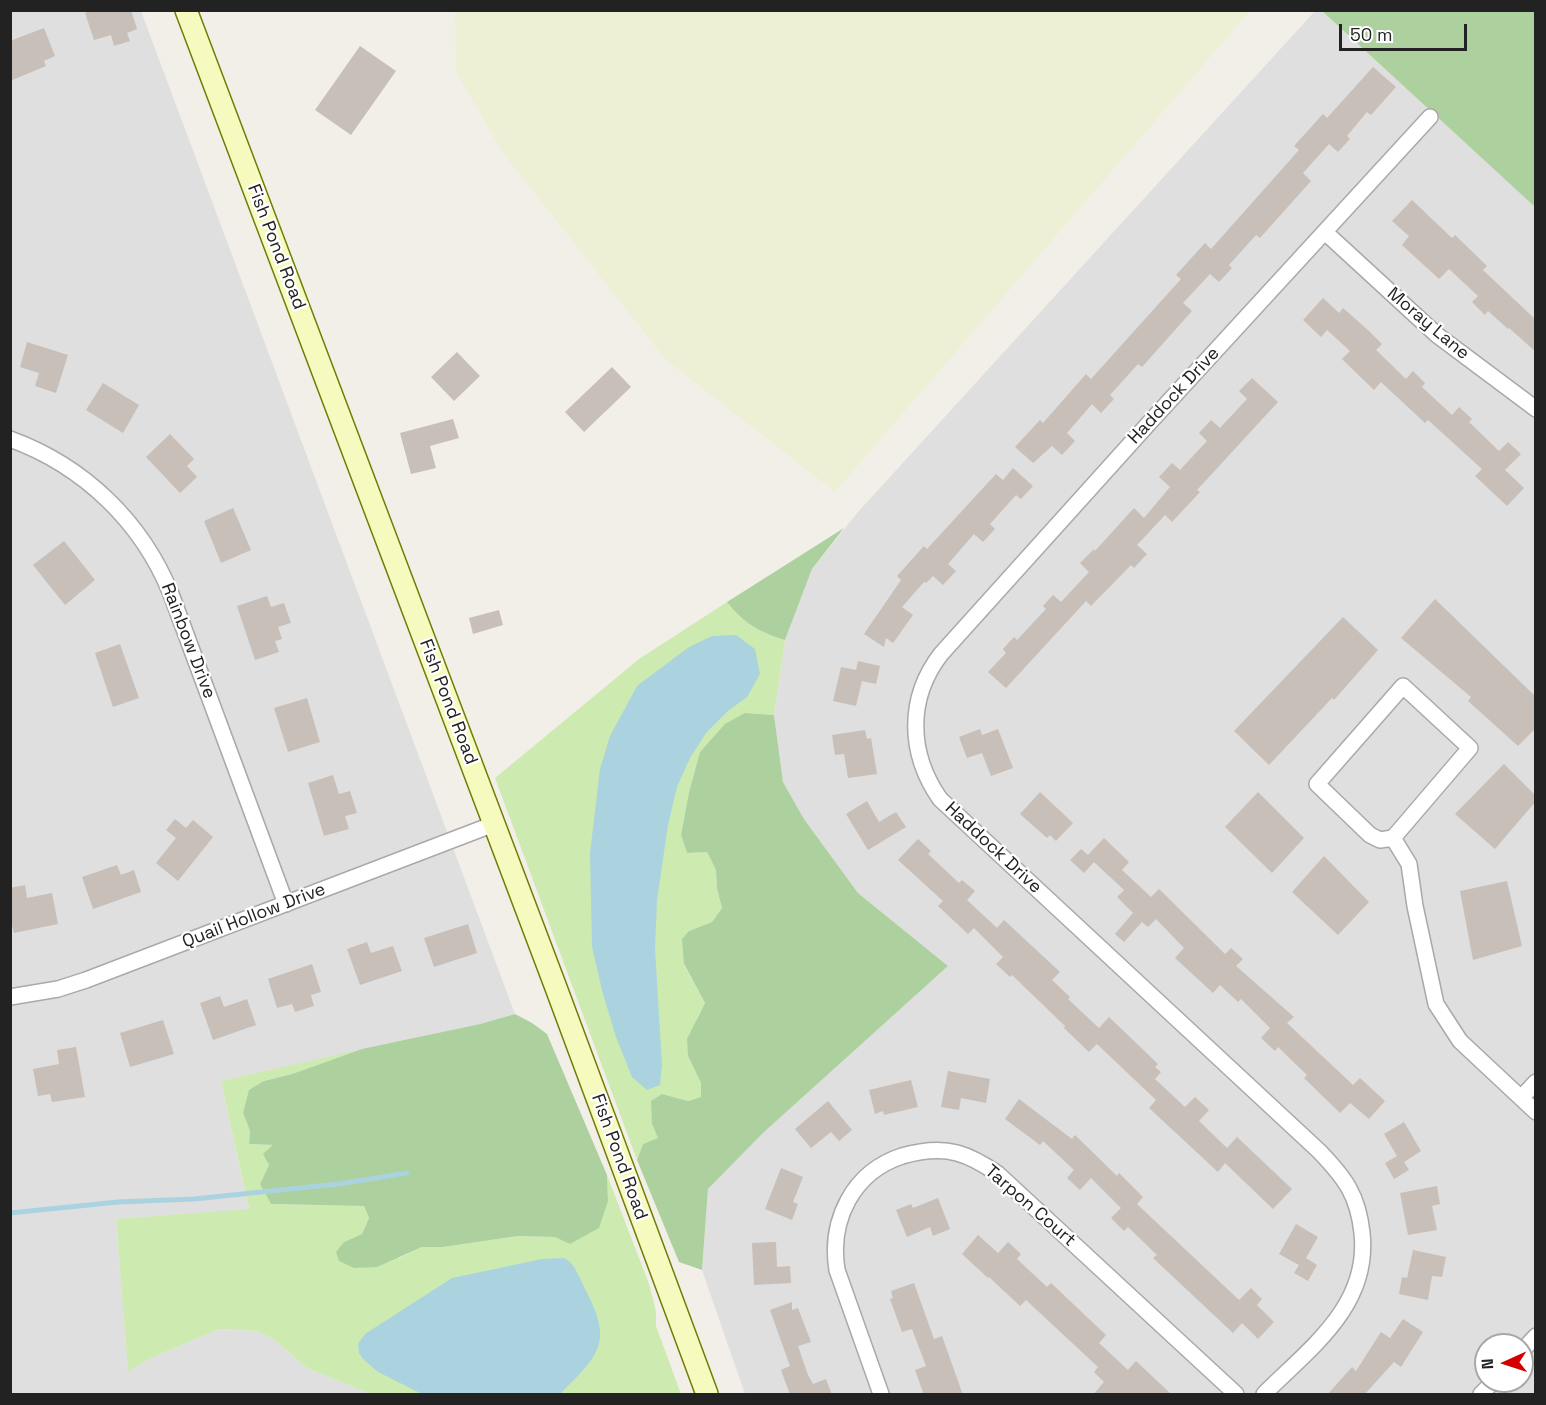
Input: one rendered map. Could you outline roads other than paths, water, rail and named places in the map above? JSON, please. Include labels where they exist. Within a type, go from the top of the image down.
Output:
[{"type":"street","name":"Fish Pond Road","points":[[186,10],[495,824],[707,1395]]},
{"type":"street","name":"Haddock Drive","points":[[1264,1395],[1326,1332],[1348,1303],[1354,1291],[1359,1279],[1363,1244],[1361,1222],[1352,1190],[1337,1170],[1318,1151],[940,799],[922,764],[915,723],[921,687],[940,654],[1430,117]]},
{"type":"street","name":"Moray Lane","points":[[1326,233],[1437,335],[1536,409]]},
{"type":"street","name":"Rainbow Drive","points":[[10,439],[46,453],[82,477],[119,511],[149,549],[161,569],[286,904]]},
{"type":"street","points":[[1403,686],[1470,748],[1393,838],[1380,840],[1370,835],[1317,784],[1403,686]]},
{"type":"street","name":"Quail Hollow Drive","points":[[10,997],[58,989],[86,980],[495,824]]},
{"type":"street","points":[[1393,838],[1409,864],[1415,906],[1436,1004],[1460,1041],[1536,1112]]},
{"type":"street","points":[[1521,1098],[1536,1082]]},
{"type":"street","name":"Tarpon Court","points":[[881,1395],[837,1270],[834,1251],[836,1234],[848,1198],[861,1182],[876,1169],[892,1160],[912,1153],[932,1150],[956,1152],[998,1174],[1236,1395]]},
{"type":"water","points":[[736,635],[755,649],[760,674],[747,697],[728,711],[706,733],[690,758],[677,787],[668,825],[657,900],[655,949],[662,1065],[660,1085],[647,1090],[632,1077],[616,1037],[592,947],[590,853],[600,769],[610,736],[637,686],[689,647],[712,636]]},
{"type":"water","points":[[564,1258],[577,1272],[594,1307],[600,1336],[593,1358],[560,1394],[422,1394],[378,1372],[359,1353],[358,1344],[365,1334],[452,1278],[542,1259]]},
{"type":"waterway","points":[[10,1213],[118,1202],[194,1199],[338,1184],[407,1173]]}]
